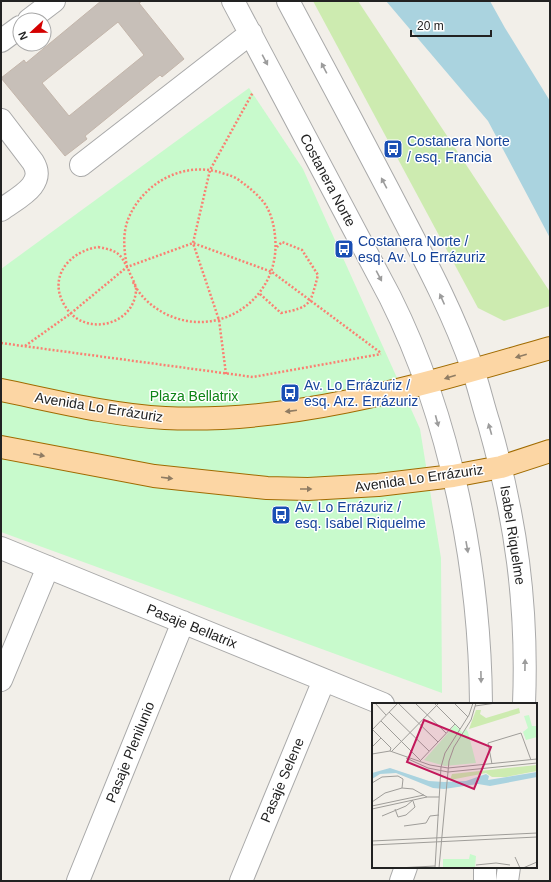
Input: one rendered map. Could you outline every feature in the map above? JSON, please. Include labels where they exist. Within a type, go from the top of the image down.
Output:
[{"type":"main road","name":"Avenida Lo Errázuriz","points":[[1,390],[127,414],[188,418],[252,416],[346,403],[427,383],[550,348]]},
{"type":"main road","name":"Avenida Lo Errázuriz","points":[[1,447],[154,476],[267,488],[349,488],[452,476],[501,467],[550,451]]},
{"type":"street","points":[[40,12],[54,1]]},
{"type":"street","name":"Costanera Norte","points":[[234,1],[390,297],[407,332],[427,383]]},
{"type":"street","points":[[288,1],[431,273],[473,370]]},
{"type":"street","points":[[1,42],[12,33]]},
{"type":"street","points":[[81,165],[251,33]]},
{"type":"street","points":[[1,120],[33,162],[37,169],[38,176],[31,187],[1,210]]},
{"type":"street","name":"Isabel Riquelme","points":[[473,370],[501,467],[512,515],[520,565],[524,614],[524,703]]},
{"type":"street","points":[[427,383],[463,521],[476,611],[481,703]]},
{"type":"street","name":"Pasaje Bellatrix","points":[[1,548],[381,703]]},
{"type":"street","points":[[1,680],[48,567]]},
{"type":"street","name":"Pasaje Plenilunio","points":[[78,881],[183,622]]},
{"type":"street","name":"Pasaje Selene","points":[[241,881],[324,680]]},
{"type":"street","points":[[401,881],[406,868]]},
{"type":"street","points":[[485,868],[485,881]]},
{"type":"street","points":[[507,881],[509,868]]},
{"type":"path","points":[[226,374],[219,320],[193,243],[210,170],[268,66]]},
{"type":"path","points":[[127,267],[123,242],[129,217],[142,195],[161,179],[185,170],[210,170],[232,176],[251,188],[265,205],[274,226],[276,248],[272,272],[260,294],[242,310],[219,320],[196,323],[173,318],[152,306],[136,289],[134,282],[127,267],[122,256],[111,250],[98,247],[85,250],[73,256],[65,266],[60,277],[59,291],[63,303],[70,314],[80,321],[92,325],[104,325],[116,320],[126,313],[133,302],[136,290],[134,282]]},
{"type":"path","points":[[260,294],[281,313],[302,309],[311,300],[318,275],[302,250],[282,242],[276,248]]},
{"type":"path","points":[[1,343],[253,377],[381,354],[272,272],[193,243],[127,267],[70,314],[25,346]]},
{"type":"green space","points":[[313,1],[358,1],[550,292],[550,306],[504,321],[478,308]]},
{"type":"green space","name":"Plaza Bellatrix","points":[[249,88],[303,169],[420,429],[441,558],[442,693],[1,532],[1,269]]},
{"type":"water","points":[[386,1],[490,1],[550,101],[550,238],[488,121]]},
{"type":"building","points":[[101,1],[142,1],[139,3],[184,59],[162,77],[160,75],[85,136],[87,139],[65,156],[1,78],[24,60],[26,63],[39,52],[52,52],[52,42]],"holes":[[[118,22],[144,55],[69,116],[42,83]]]},
{"type":"place","name":"Costanera Norte / esq. Francia","points":[[393,149]]},
{"type":"place","name":"Costanera Norte / esq. Av. Lo Errázuriz","points":[[344,249]]},
{"type":"place","name":"Av. Lo Errázuriz / esq. Arz. Errázuriz","points":[[290,393]]},
{"type":"place","name":"Av. Lo Errázuriz / esq. Isabel Riquelme","points":[[281,515]]}]
